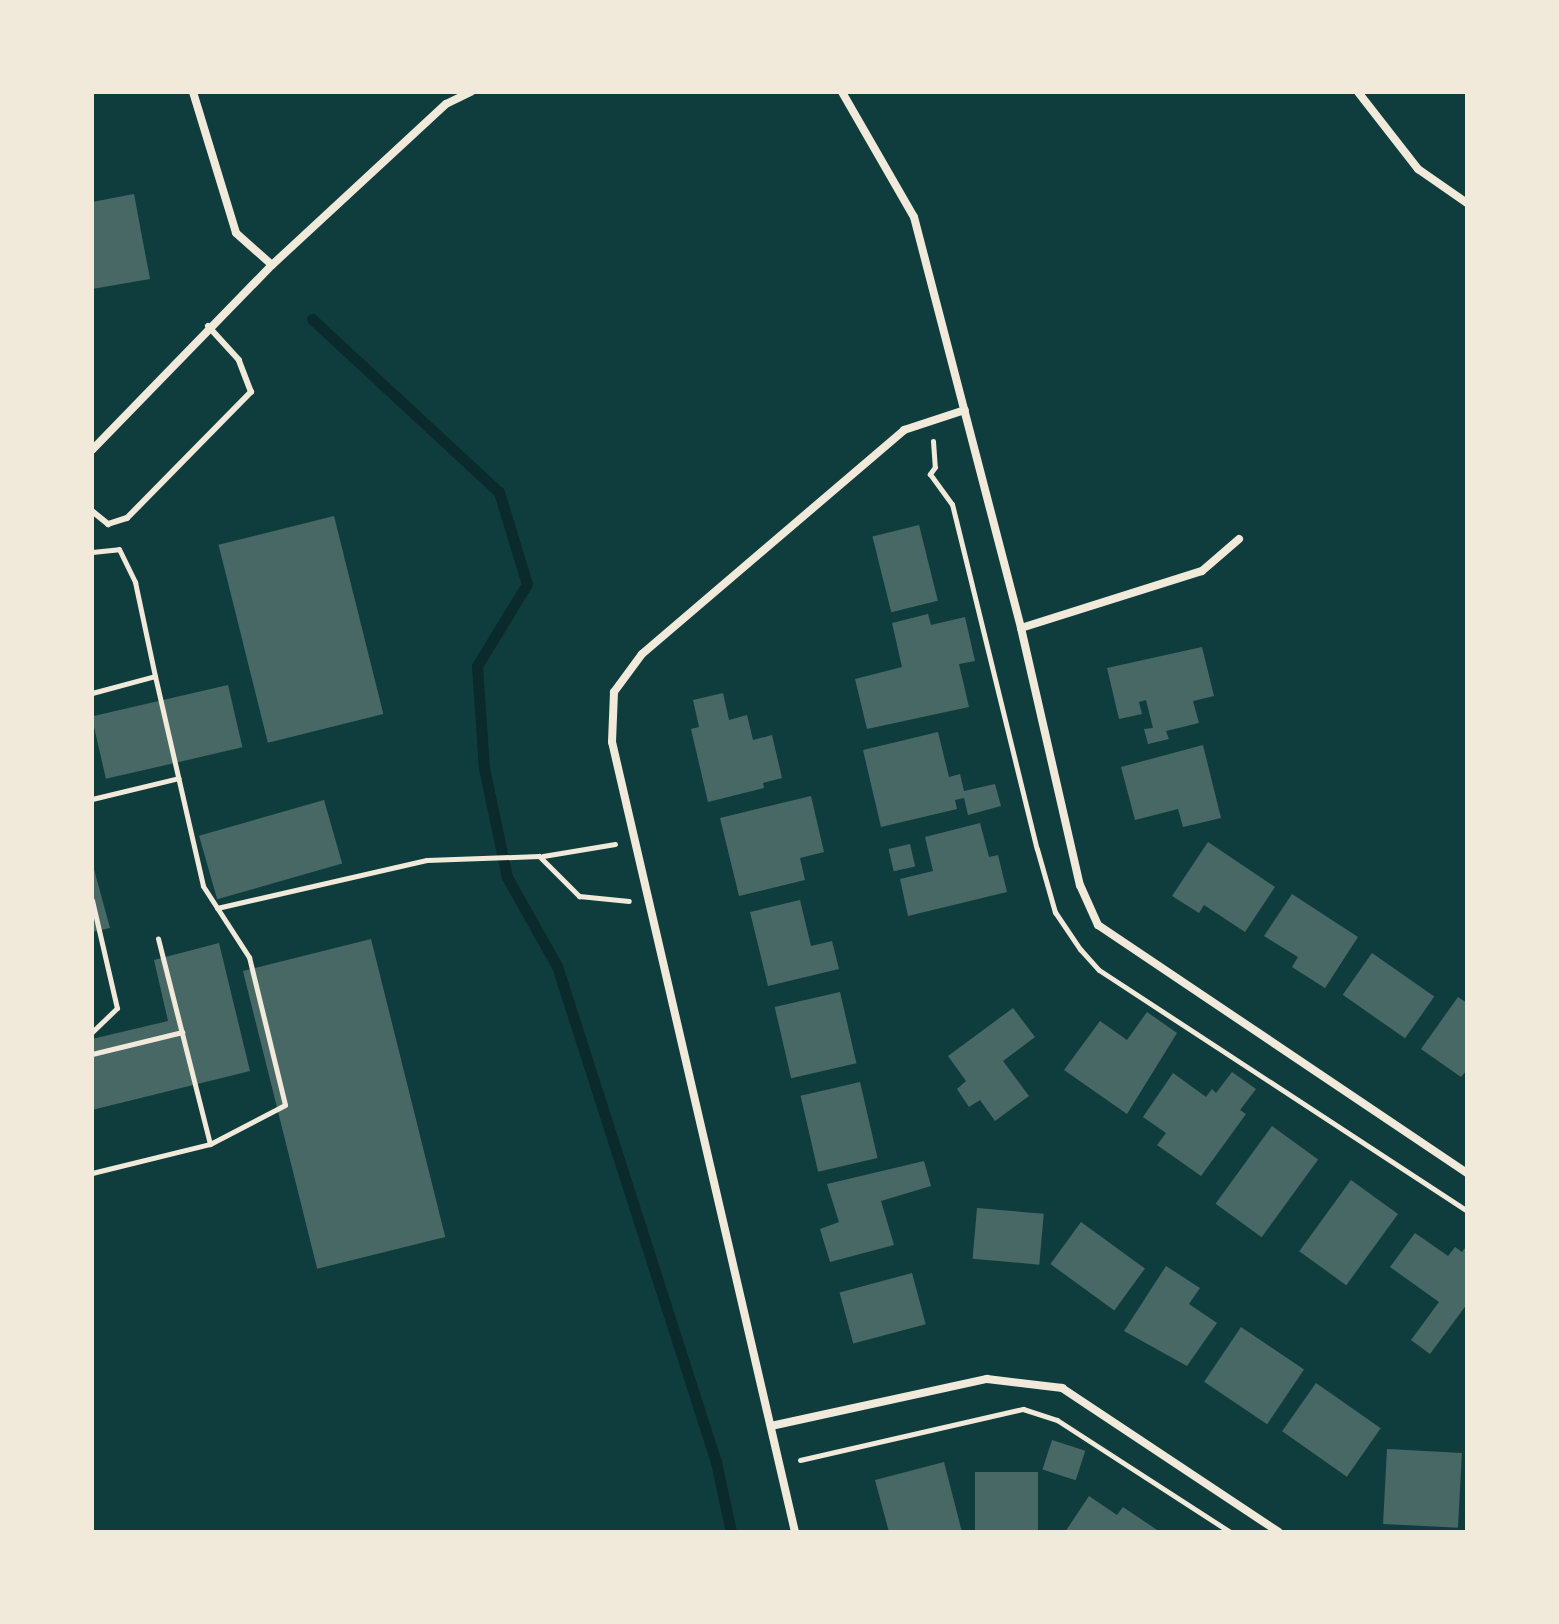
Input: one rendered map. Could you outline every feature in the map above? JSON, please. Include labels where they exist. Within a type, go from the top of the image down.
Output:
[{"type":"street","points":[[193,92],[236,233],[272,265]]},
{"type":"street","points":[[92,450],[208,326],[272,265],[446,104],[471,92]]},
{"type":"street","points":[[842,92],[914,217],[1021,628],[1080,885],[1098,925],[1467,1173]]},
{"type":"street","points":[[1358,92],[1418,169],[1467,203]]},
{"type":"street","points":[[795,1532],[612,742],[614,692],[642,654],[904,430],[965,410]]},
{"type":"street","points":[[1021,628],[1202,571],[1239,539]]},
{"type":"street","points":[[771,1426],[987,1379],[1062,1388],[1279,1532]]},
{"type":"lane","points":[[92,511],[108,524],[127,518],[251,392],[239,360],[208,326]]},
{"type":"path","points":[[932,420],[935,467],[930,474],[952,504],[1055,912],[1080,949],[1109,977],[1467,1211]]},
{"type":"path","points":[[92,552],[119,549],[135,582],[203,886],[249,957],[285,1105],[210,1144],[92,1173]]},
{"type":"path","points":[[92,693],[155,676]]},
{"type":"path","points":[[92,799],[179,778]]},
{"type":"path","points":[[217,908],[427,860],[541,856],[635,841]]},
{"type":"path","points":[[541,856],[579,896],[650,903]]},
{"type":"path","points":[[92,900],[117,1008],[92,1032]]},
{"type":"path","points":[[158,938],[210,1144]]},
{"type":"path","points":[[92,1054],[182,1032]]},
{"type":"path","points":[[780,1465],[1023,1409],[1057,1420],[1230,1532]]},
{"type":"building","points":[[134,194],[150,279],[92,289],[92,202]]},
{"type":"building","points":[[334,516],[383,714],[268,743],[219,545]]},
{"type":"building","points":[[919,525],[938,601],[891,612],[872,537]]},
{"type":"building","points":[[928,614],[931,625],[965,617],[975,661],[959,664],[969,707],[867,729],[855,679],[902,667],[892,623]]},
{"type":"building","points":[[1202,647],[1214,696],[1193,701],[1199,723],[1166,731],[1169,739],[1148,744],[1144,729],[1153,728],[1146,700],[1139,702],[1142,714],[1119,719],[1107,668]]},
{"type":"building","points":[[228,685],[242,747],[106,779],[92,716]]},
{"type":"building","points":[[723,693],[729,720],[747,715],[753,740],[772,735],[782,778],[763,783],[764,788],[708,802],[691,729],[699,727],[693,700]]},
{"type":"building","points":[[938,732],[949,777],[960,774],[964,791],[995,784],[1001,806],[968,815],[964,798],[955,800],[957,809],[881,827],[863,750]]},
{"type":"building","points":[[1203,745],[1221,818],[1183,827],[1178,809],[1135,820],[1121,767]]},
{"type":"building","points":[[811,796],[824,852],[800,858],[805,880],[739,896],[720,818]]},
{"type":"building","points":[[324,800],[342,863],[217,899],[199,836]]},
{"type":"building","points":[[980,823],[989,857],[998,855],[1007,892],[908,916],[900,879],[933,871],[925,837]]},
{"type":"building","points":[[1208,842],[1275,887],[1245,932],[1204,905],[1199,913],[1172,896]]},
{"type":"building","points":[[910,844],[915,866],[894,871],[889,849]]},
{"type":"building","points":[[92,862],[110,928],[92,932]]},
{"type":"building","points":[[1292,894],[1358,937],[1325,988],[1292,967],[1298,957],[1264,936]]},
{"type":"building","points":[[800,900],[811,946],[832,941],[839,969],[768,986],[750,912]]},
{"type":"building","points":[[371,939],[445,1237],[317,1269],[243,971]]},
{"type":"building","points":[[219,943],[250,1071],[92,1110],[92,1039],[168,1021],[154,960]]},
{"type":"building","points":[[1372,953],[1434,997],[1405,1038],[1343,995]]},
{"type":"building","points":[[840,992],[856,1063],[791,1078],[775,1007]]},
{"type":"building","points":[[1458,997],[1467,1003],[1467,1070],[1461,1077],[1421,1049]]},
{"type":"building","points":[[1013,1008],[1035,1037],[1003,1061],[1029,1096],[995,1121],[980,1100],[969,1107],[957,1089],[966,1081],[948,1056]]},
{"type":"building","points":[[1147,1012],[1177,1033],[1127,1114],[1064,1070],[1100,1021],[1127,1040]]},
{"type":"building","points":[[1232,1072],[1256,1089],[1240,1110],[1246,1114],[1201,1176],[1157,1145],[1166,1133],[1143,1117],[1173,1073],[1206,1097],[1212,1089],[1216,1093]]},
{"type":"building","points":[[860,1082],[878,1158],[818,1172],[801,1096]]},
{"type":"building","points":[[1272,1126],[1318,1160],[1262,1237],[1216,1204]]},
{"type":"building","points":[[924,1161],[931,1186],[881,1201],[894,1245],[830,1262],[820,1229],[839,1222],[827,1184]]},
{"type":"building","points":[[1351,1180],[1398,1214],[1346,1285],[1299,1251]]},
{"type":"building","points":[[977,1208],[1044,1214],[1039,1265],[973,1259]]},
{"type":"building","points":[[1081,1222],[1145,1268],[1114,1311],[1050,1264]]},
{"type":"building","points":[[1415,1233],[1448,1256],[1455,1247],[1462,1252],[1467,1245],[1467,1304],[1430,1354],[1411,1340],[1439,1302],[1390,1267]]},
{"type":"building","points":[[1166,1266],[1200,1288],[1189,1304],[1217,1323],[1187,1366],[1124,1331]]},
{"type":"building","points":[[912,1273],[926,1324],[853,1344],[840,1292]]},
{"type":"building","points":[[1241,1327],[1304,1369],[1267,1424],[1204,1382]]},
{"type":"building","points":[[1316,1383],[1381,1428],[1347,1477],[1282,1431]]},
{"type":"building","points":[[1052,1440],[1085,1451],[1076,1480],[1042,1469]]},
{"type":"building","points":[[1387,1449],[1462,1453],[1458,1528],[1383,1524]]},
{"type":"building","points":[[944,1462],[962,1532],[889,1532],[875,1480]]},
{"type":"building","points":[[975,1472],[1038,1472],[1038,1532],[975,1532]]},
{"type":"building","points":[[1089,1496],[1117,1515],[1123,1507],[1160,1532],[1065,1532]]},
{"type":"waterway","points":[[312,319],[499,492],[527,584],[477,666],[484,768],[507,877],[557,966],[716,1462],[731,1532]]}]
